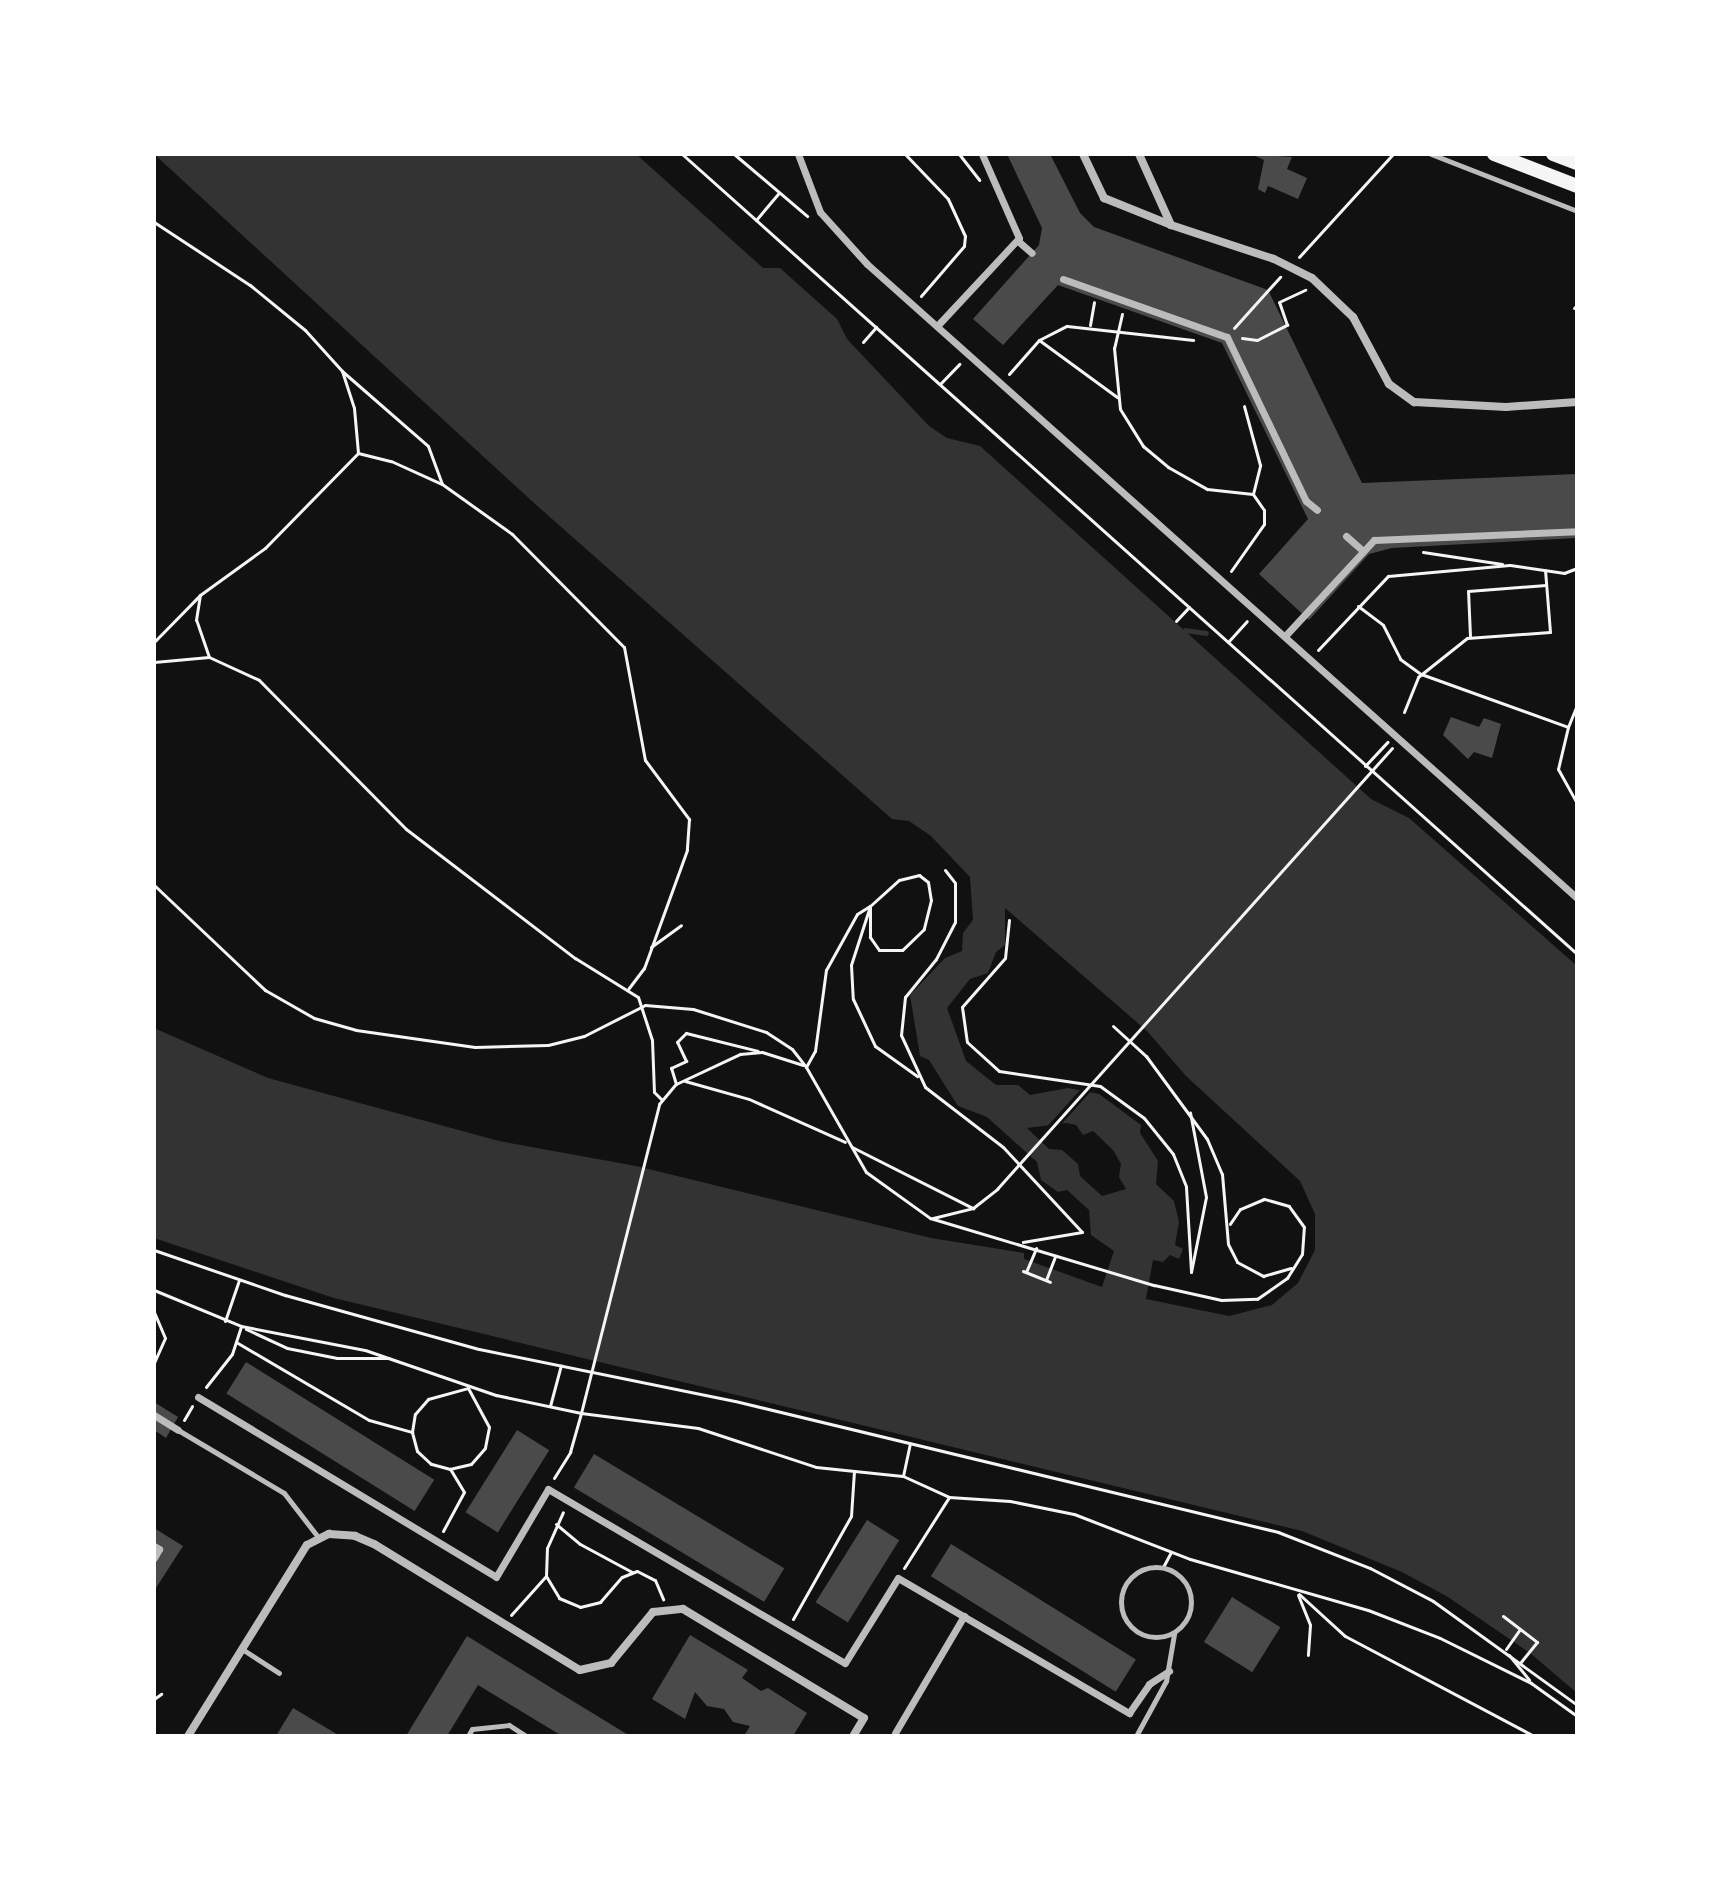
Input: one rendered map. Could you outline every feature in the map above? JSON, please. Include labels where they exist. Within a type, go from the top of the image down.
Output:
[{"type":"main road","points":[[1494,154],[1577,186]]},
{"type":"main road","points":[[1553,154],[1577,163]]},
{"type":"street","points":[[798,154],[810,193],[830,227],[913,305],[1577,898]]},
{"type":"street","points":[[937,326],[1018,241],[1018,230],[982,154]]},
{"type":"street","points":[[1083,154],[1104,198],[1171,225],[1274,259],[1319,283],[1353,317],[1389,384],[1414,402],[1506,407],[1577,402]]},
{"type":"street","points":[[1139,154],[1171,225]]},
{"type":"street","points":[[1018,241],[1032,253]]},
{"type":"street","points":[[1063,279],[1227,337],[1306,501],[1317,510]]},
{"type":"street","points":[[1285,636],[1374,540],[1577,531]]},
{"type":"street","points":[[1346,536],[1362,550]]},
{"type":"street","points":[[198,1397],[496,1577],[548,1489],[845,1663],[898,1578],[1129,1713],[1149,1684],[1169,1671]]},
{"type":"street","points":[[154,1415],[178,1430]]},
{"type":"street","points":[[188,1736],[307,1545],[318,1537],[355,1536],[374,1544],[574,1668],[604,1668],[647,1616],[664,1608],[690,1612],[864,1718],[853,1736]]},
{"type":"street","points":[[154,1546],[159,1549],[154,1558]]},
{"type":"street","points":[[895,1733],[964,1616]]},
{"type":"street","points":[[197,1736],[200,1717]]},
{"type":"lane","points":[[1431,154],[1577,211]]},
{"type":"lane","points":[[178,1430],[284,1493],[318,1537]]},
{"type":"lane","points":[[1136,1736],[1169,1671],[1174,1634],[1189,1618],[1192,1597],[1182,1578],[1163,1567],[1134,1575],[1122,1592],[1122,1613],[1143,1635],[1174,1634]]},
{"type":"lane","points":[[242,1649],[279,1673]]},
{"type":"lane","points":[[468,1736],[472,1729],[509,1725],[526,1736]]},
{"type":"path","points":[[682,154],[1577,954]]},
{"type":"path","points":[[734,154],[809,218]]},
{"type":"path","points":[[905,154],[948,199],[966,241],[913,305]]},
{"type":"path","points":[[1227,337],[1393,154]]},
{"type":"path","points":[[756,220],[779,193]]},
{"type":"path","points":[[154,222],[250,285],[305,330],[342,371],[428,446],[442,484]]},
{"type":"path","points":[[1227,337],[1257,340],[1287,325],[1279,302],[1319,283]]},
{"type":"path","points":[[1090,325],[1095,298]]},
{"type":"path","points":[[1116,307],[1124,309],[1117,328],[1117,398],[1134,433],[1168,467],[1207,489],[1253,494]]},
{"type":"path","points":[[1001,383],[1039,340],[1059,328],[1090,325],[1202,341]]},
{"type":"path","points":[[863,342],[876,327]]},
{"type":"path","points":[[1039,340],[1117,398]]},
{"type":"path","points":[[940,384],[968,354]]},
{"type":"path","points":[[154,642],[200,595],[265,548],[358,453],[354,408],[342,371]]},
{"type":"path","points":[[1223,581],[1264,524],[1264,510],[1253,494],[1260,465],[1241,394]]},
{"type":"path","points":[[358,453],[391,461],[442,484],[512,534],[624,647],[645,760],[686,810],[691,829],[651,947],[628,989]]},
{"type":"path","points":[[1421,552],[1564,573],[1577,568]]},
{"type":"path","points":[[1310,659],[1381,581],[1400,573],[1510,565]]},
{"type":"path","points":[[1404,712],[1421,674],[1470,637],[1550,632],[1545,570]]},
{"type":"path","points":[[1470,637],[1468,591],[1546,585]]},
{"type":"path","points":[[200,595],[196,620],[209,657]]},
{"type":"path","points":[[1358,606],[1383,625],[1400,659],[1421,674],[1568,727]]},
{"type":"path","points":[[1176,621],[1189,607]]},
{"type":"path","points":[[1228,642],[1256,610]]},
{"type":"path","points":[[154,662],[209,657],[259,680],[406,829],[575,958],[628,989],[645,1005],[654,1058],[654,1092],[662,1100]]},
{"type":"path","points":[[1577,705],[1558,769],[1577,803]]},
{"type":"path","points":[[1365,766],[1394,734]]},
{"type":"path","points":[[930,1218],[973,1208],[997,1189],[1391,749]]},
{"type":"path","points":[[917,1076],[901,1035],[902,1008],[955,922],[955,883],[945,870]]},
{"type":"path","points":[[806,1067],[815,1051],[826,970],[857,914],[908,876],[919,875],[928,882],[929,918],[902,950],[886,953],[874,945],[870,906]]},
{"type":"path","points":[[154,885],[265,990],[305,1014],[356,1030],[475,1047],[548,1045],[584,1036],[645,1005],[693,1009],[766,1032],[792,1049],[806,1067],[866,1172],[930,1218],[1154,1285],[1246,1301],[1274,1290],[1291,1268],[1305,1236],[1301,1219],[1289,1206],[1255,1200],[1240,1209],[1230,1224]]},
{"type":"path","points":[[870,906],[851,965],[853,999],[875,1046],[917,1076],[934,1096],[1013,1157],[1082,1232],[1019,1243]]},
{"type":"path","points":[[1009,920],[1005,958],[962,1007],[967,1042],[999,1071],[1100,1086],[1144,1118],[1173,1154],[1186,1187],[1191,1272],[1206,1197],[1190,1112]]},
{"type":"path","points":[[651,947],[681,925]]},
{"type":"path","points":[[1113,1026],[1131,1041],[1190,1112],[1215,1155],[1230,1224],[1228,1244],[1244,1269],[1273,1276],[1291,1268]]},
{"type":"path","points":[[676,1084],[671,1068],[686,1061],[677,1042],[686,1033],[762,1052],[806,1067]]},
{"type":"path","points":[[548,1489],[570,1452],[662,1100],[676,1084],[726,1058],[762,1052]]},
{"type":"path","points":[[681,1081],[749,1099],[847,1143],[973,1208]]},
{"type":"path","points":[[1036,1248],[1024,1272],[1048,1281],[1055,1256]]},
{"type":"path","points":[[154,1250],[239,1280],[479,1349],[911,1443],[1278,1532],[1370,1568],[1433,1601],[1505,1649],[1577,1705]]},
{"type":"path","points":[[225,1321],[239,1280]]},
{"type":"path","points":[[154,1290],[241,1326],[327,1340],[393,1358],[468,1388],[581,1413],[698,1428],[816,1467],[903,1476],[949,1497],[1010,1501],[1074,1514],[1171,1552],[1425,1632],[1531,1683],[1577,1716]]},
{"type":"path","points":[[154,1312],[165,1338],[154,1363]]},
{"type":"path","points":[[178,1430],[236,1342],[241,1326]]},
{"type":"path","points":[[241,1326],[287,1348],[337,1358],[393,1358]]},
{"type":"path","points":[[236,1342],[369,1420],[412,1432]]},
{"type":"path","points":[[550,1406],[561,1365]]},
{"type":"path","points":[[468,1388],[489,1427],[485,1448],[471,1464],[450,1469],[431,1464],[417,1451],[412,1432],[415,1414],[428,1399],[468,1388]]},
{"type":"path","points":[[903,1476],[911,1443]]},
{"type":"path","points":[[437,1541],[464,1492],[450,1469]]},
{"type":"path","points":[[787,1629],[851,1516],[854,1471]]},
{"type":"path","points":[[898,1578],[949,1497]]},
{"type":"path","points":[[632,1572],[600,1602],[586,1607],[564,1602],[546,1576],[547,1548],[557,1522],[580,1544],[632,1572],[655,1580],[664,1608]]},
{"type":"path","points":[[1163,1567],[1171,1552]]},
{"type":"path","points":[[504,1626],[524,1595],[546,1576]]},
{"type":"path","points":[[1296,1592],[1308,1614],[1308,1655]]},
{"type":"path","points":[[1296,1592],[1345,1636],[1534,1736]]},
{"type":"path","points":[[1503,1616],[1537,1642],[1521,1662]]},
{"type":"path","points":[[1505,1649],[1520,1629]]},
{"type":"path","points":[[1505,1649],[1531,1683]]},
{"type":"path","points":[[154,1699],[161,1694]]},
{"type":"shaded area","points":[[154,154],[636,154],[763,268],[780,268],[837,319],[847,339],[929,426],[947,438],[980,446],[1371,799],[1409,818],[1577,966],[1577,1693],[1530,1653],[1448,1597],[1402,1572],[1302,1531],[334,1298],[154,1238],[154,1028],[268,1078],[499,1141],[636,1166],[931,1238],[1024,1253],[1024,1259],[1102,1287],[1114,1251],[1091,1235],[1089,1210],[1067,1190],[1058,1192],[1041,1180],[1037,1162],[987,1117],[958,1106],[929,1060],[920,1056],[910,995],[945,958],[962,951],[963,933],[973,920],[970,877],[931,836],[909,821],[892,819],[534,503]],"holes":[[[1005,908],[1147,1031],[1186,1076],[1300,1181],[1315,1214],[1315,1250],[1298,1283],[1272,1305],[1229,1316],[1146,1299],[1153,1260],[1163,1262],[1170,1255],[1179,1259],[1183,1249],[1175,1245],[1179,1222],[1174,1201],[1156,1184],[1158,1161],[1140,1133],[1141,1125],[1099,1094],[1068,1088],[1030,1095],[1018,1085],[996,1085],[966,1061],[947,1008],[970,979],[988,973],[996,952],[1005,945]],[[1067,1123],[1076,1125],[1083,1135],[1093,1131],[1113,1150],[1121,1164],[1119,1177],[1126,1189],[1102,1196],[1080,1176],[1078,1164],[1062,1150],[1049,1149],[1027,1128]]]},
{"type":"pier","points":[[1081,1089],[1093,1089],[1057,1129],[1044,1130]]},
{"type":"building","points":[[1007,154],[1050,154],[1080,213],[1094,227],[1268,290],[1362,483],[1577,474],[1577,538],[1392,548],[1369,554],[1309,620],[1259,574],[1308,519],[1222,343],[1058,285],[1003,345],[973,319],[1039,245],[1042,228]]},
{"type":"building","points":[[1251,154],[1292,157],[1287,169],[1307,178],[1298,199],[1268,186],[1265,193],[1258,189],[1264,160]]},
{"type":"building","points":[[1451,717],[1479,727],[1484,718],[1501,724],[1492,758],[1474,752],[1468,759],[1443,735]]},
{"type":"building","points":[[246,1362],[434,1480],[415,1511],[226,1393]]},
{"type":"building","points":[[154,1402],[178,1417],[166,1438],[154,1430]]},
{"type":"building","points":[[517,1430],[549,1450],[498,1532],[466,1512]]},
{"type":"building","points":[[594,1454],[784,1568],[764,1602],[574,1487]]},
{"type":"building","points":[[867,1520],[899,1540],[848,1622],[816,1602]]},
{"type":"building","points":[[154,1528],[183,1546],[154,1591]]},
{"type":"building","points":[[951,1544],[1136,1660],[1116,1692],[931,1576]]},
{"type":"building","points":[[1232,1597],[1280,1627],[1252,1672],[1204,1642]]},
{"type":"building","points":[[690,1635],[748,1670],[742,1678],[761,1691],[768,1688],[807,1713],[793,1736],[744,1736],[750,1726],[733,1722],[724,1709],[707,1706],[695,1692],[685,1719],[652,1699]]},
{"type":"building","points":[[467,1636],[630,1736],[562,1736],[478,1685],[447,1736],[406,1736]]},
{"type":"building","points":[[293,1708],[340,1736],[276,1736]]},
{"type":"waterway","points":[[1185,630],[1206,633]]}]
